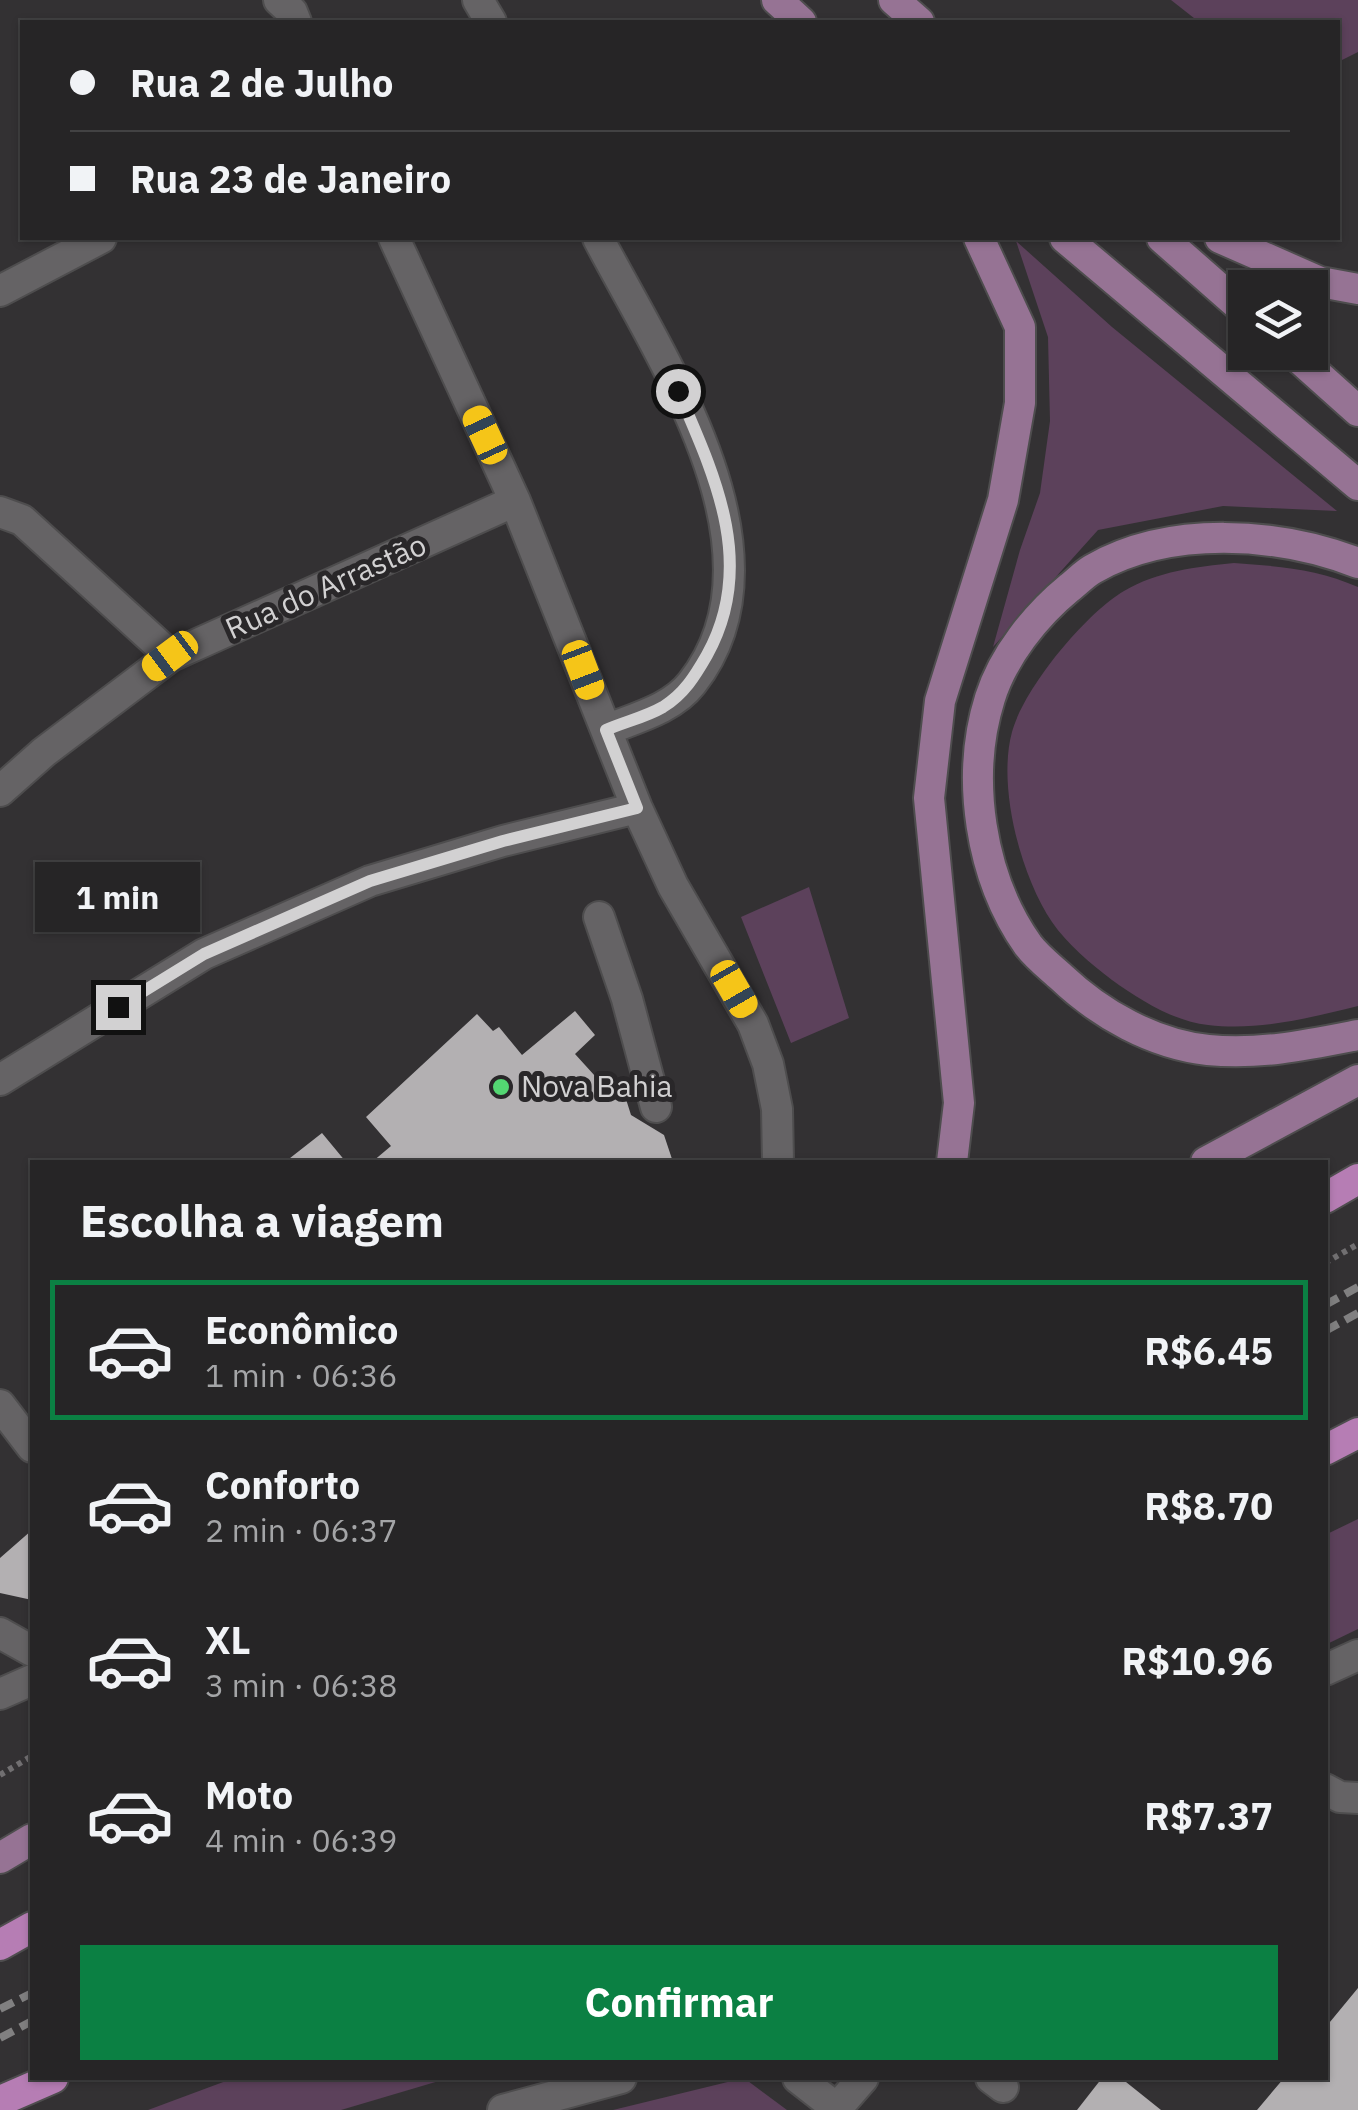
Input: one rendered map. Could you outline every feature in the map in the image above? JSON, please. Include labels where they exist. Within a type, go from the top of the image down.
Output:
[{"type":"highway","points":[[1328,1196],[1358,1179]]},
{"type":"highway","points":[[1328,1448],[1358,1433]]},
{"type":"highway","points":[[0,1945],[30,1929]]},
{"type":"highway","points":[[0,2101],[48,2080]]},
{"type":"highway","points":[[25,2110],[65,2080]]},
{"type":"main road","points":[[777,0],[800,20]]},
{"type":"main road","points":[[894,0],[917,20]]},
{"type":"main road","points":[[952,1160],[959,1103],[929,798],[940,701],[1003,500],[1020,403],[1020,327],[980,240]]},
{"type":"main road","points":[[1067,240],[1358,485]]},
{"type":"main road","points":[[1164,240],[1228,296]]},
{"type":"main road","points":[[1225,240],[1320,282],[1358,289]]},
{"type":"main road","points":[[1312,370],[1358,411]]},
{"type":"main road","points":[[1358,562],[1271,539],[1208,538],[1148,548],[1092,569],[1049,605],[1020,641],[990,696],[979,752],[980,821],[1002,897],[1030,946],[1086,1001],[1148,1035],[1205,1050],[1271,1052],[1358,1035]]},
{"type":"main road","points":[[1210,1160],[1358,1080]]},
{"type":"main road","points":[[0,1858],[30,1840]]},
{"type":"street","points":[[0,291],[96,240]]},
{"type":"street","points":[[395,240],[516,501],[637,808],[674,886],[753,1024],[768,1064],[777,1109],[778,1160]]},
{"type":"street","points":[[599,240],[678,391],[716,478],[729,553],[723,621],[692,684],[662,708],[606,730]]},
{"type":"street","name":"Rua do Arrastão","points":[[0,790],[170,656],[516,501]]},
{"type":"street","points":[[0,512],[22,520],[170,656]]},
{"type":"street","points":[[0,1080],[204,954],[370,881],[503,841],[637,808]]},
{"type":"street","points":[[600,917],[656,1107]]},
{"type":"street","points":[[0,1405],[30,1445]]},
{"type":"street","points":[[0,1633],[30,1650]]},
{"type":"street","points":[[1328,1669],[1358,1655]]},
{"type":"street","points":[[0,1694],[30,1681]]},
{"type":"street","points":[[1328,1790],[1340,1797],[1358,1798]]},
{"type":"street","points":[[503,2110],[614,2080]]},
{"type":"street","points":[[801,2080],[838,2109],[861,2080]]},
{"type":"path","points":[[1328,1261],[1358,1244]]},
{"type":"path","points":[[0,1775],[30,1757]]},
{"type":"shaded area","points":[[1171,0],[1358,0],[1358,52],[1340,61],[1340,20],[1196,20]]},
{"type":"shaded area","points":[[1016,241],[1112,327],[1337,511],[1223,506],[1098,530],[993,647],[1040,493],[1050,421],[1048,337]]},
{"type":"shaded area","points":[[1234,563],[1313,572],[1358,587],[1358,1006],[1246,1026],[1195,1023],[1157,1008],[1112,980],[1065,938],[1041,903],[1022,856],[1008,778],[1008,754],[1019,714],[1042,674],[1092,617],[1124,591],[1150,579],[1191,568]]},
{"type":"shaded area","points":[[809,887],[849,1018],[791,1043],[741,917]]},
{"type":"shaded area","points":[[1358,1519],[1358,1629],[1328,1644],[1328,1534]]},
{"type":"shaded area","points":[[229,2080],[442,2080],[341,2110],[148,2110]]},
{"type":"shaded area","points":[[747,2080],[787,2110],[613,2110]]},
{"type":"building","name":"Nova Bahia","points":[[575,1011],[595,1035],[575,1054],[605,1087],[614,1087],[625,1096],[631,1115],[664,1135],[672,1160],[374,1160],[391,1146],[366,1117],[477,1014],[493,1031],[499,1027],[522,1055]]},
{"type":"building","points":[[322,1133],[344,1160],[288,1160]]},
{"type":"building","points":[[30,1532],[30,1600],[0,1593],[0,1558]]},
{"type":"building","points":[[1358,1988],[1358,2110],[1257,2110],[1282,2080],[1328,2080],[1328,2024]]},
{"type":"building","points":[[1100,2080],[1124,2080],[1161,2110],[1077,2110]]},
{"type":"railway","points":[[1328,1303],[1358,1287]]},
{"type":"railway","points":[[1328,1329],[1358,1313]]},
{"type":"railway","points":[[0,2009],[30,1994]]},
{"type":"railway","points":[[0,2038],[30,2022]]},
{"type":"place","name":"Nova Bahia","points":[[501,1087]]},
{"type":"route","points":[[118,1007],[204,954],[370,881],[503,841],[637,808],[606,730],[662,708],[692,684],[723,621],[727,600],[729,553],[725,515],[716,478],[678,391]]}]
